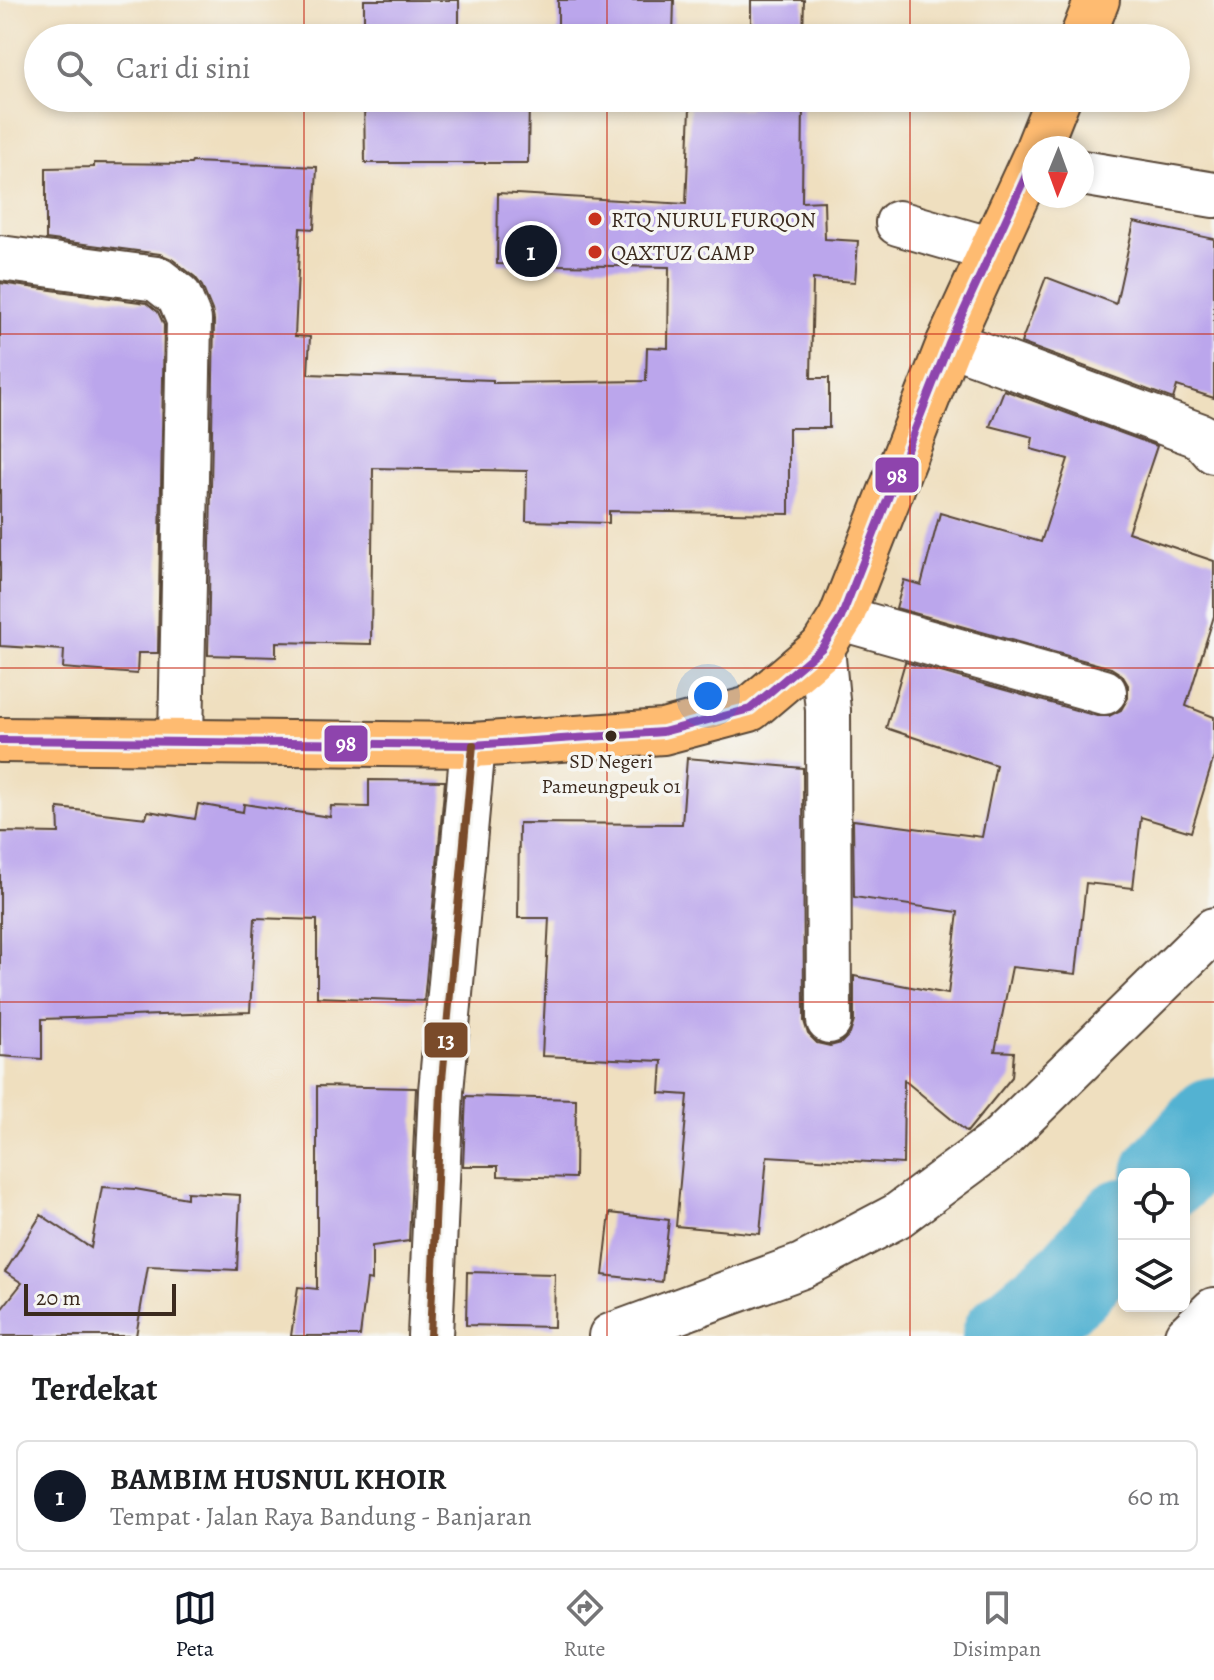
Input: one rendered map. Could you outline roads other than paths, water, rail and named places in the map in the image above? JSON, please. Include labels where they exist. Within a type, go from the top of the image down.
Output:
[{"type":"main road","points":[[1088,24],[1097,0]]},
{"type":"main road","points":[[1043,136],[1052,112]]},
{"type":"main road","points":[[0,740],[473,745],[663,732],[750,709],[831,633],[949,343],[1022,185]]},
{"type":"street","points":[[1094,175],[1214,195]]},
{"type":"street","points":[[898,223],[992,250]]},
{"type":"street","points":[[0,258],[157,279],[179,296],[189,320],[181,740]]},
{"type":"street","points":[[949,343],[1201,436],[1214,451]]},
{"type":"street","points":[[829,1021],[828,710],[831,633],[1104,692]]},
{"type":"street","points":[[430,1336],[441,1091],[473,745]]},
{"type":"street","points":[[611,1336],[802,1266],[897,1216],[997,1142],[1214,930]]},
{"type":"street","points":[[1187,1336],[1214,1310]]},
{"type":"waterway","points":[[1172,1168],[1214,1122]]},
{"type":"waterway","points":[[1007,1336],[1071,1283],[1118,1230]]},
{"type":"place","name":"RTQ NURUL FURQON","points":[[595,219]]},
{"type":"place","name":"BAMBIM HUSNUL KHOIR","points":[[531,251]]},
{"type":"place","name":"QAXTUZ CAMP","points":[[595,252]]},
{"type":"place","name":"SD Negeri Pameungpeuk 01","points":[[611,736]]}]
